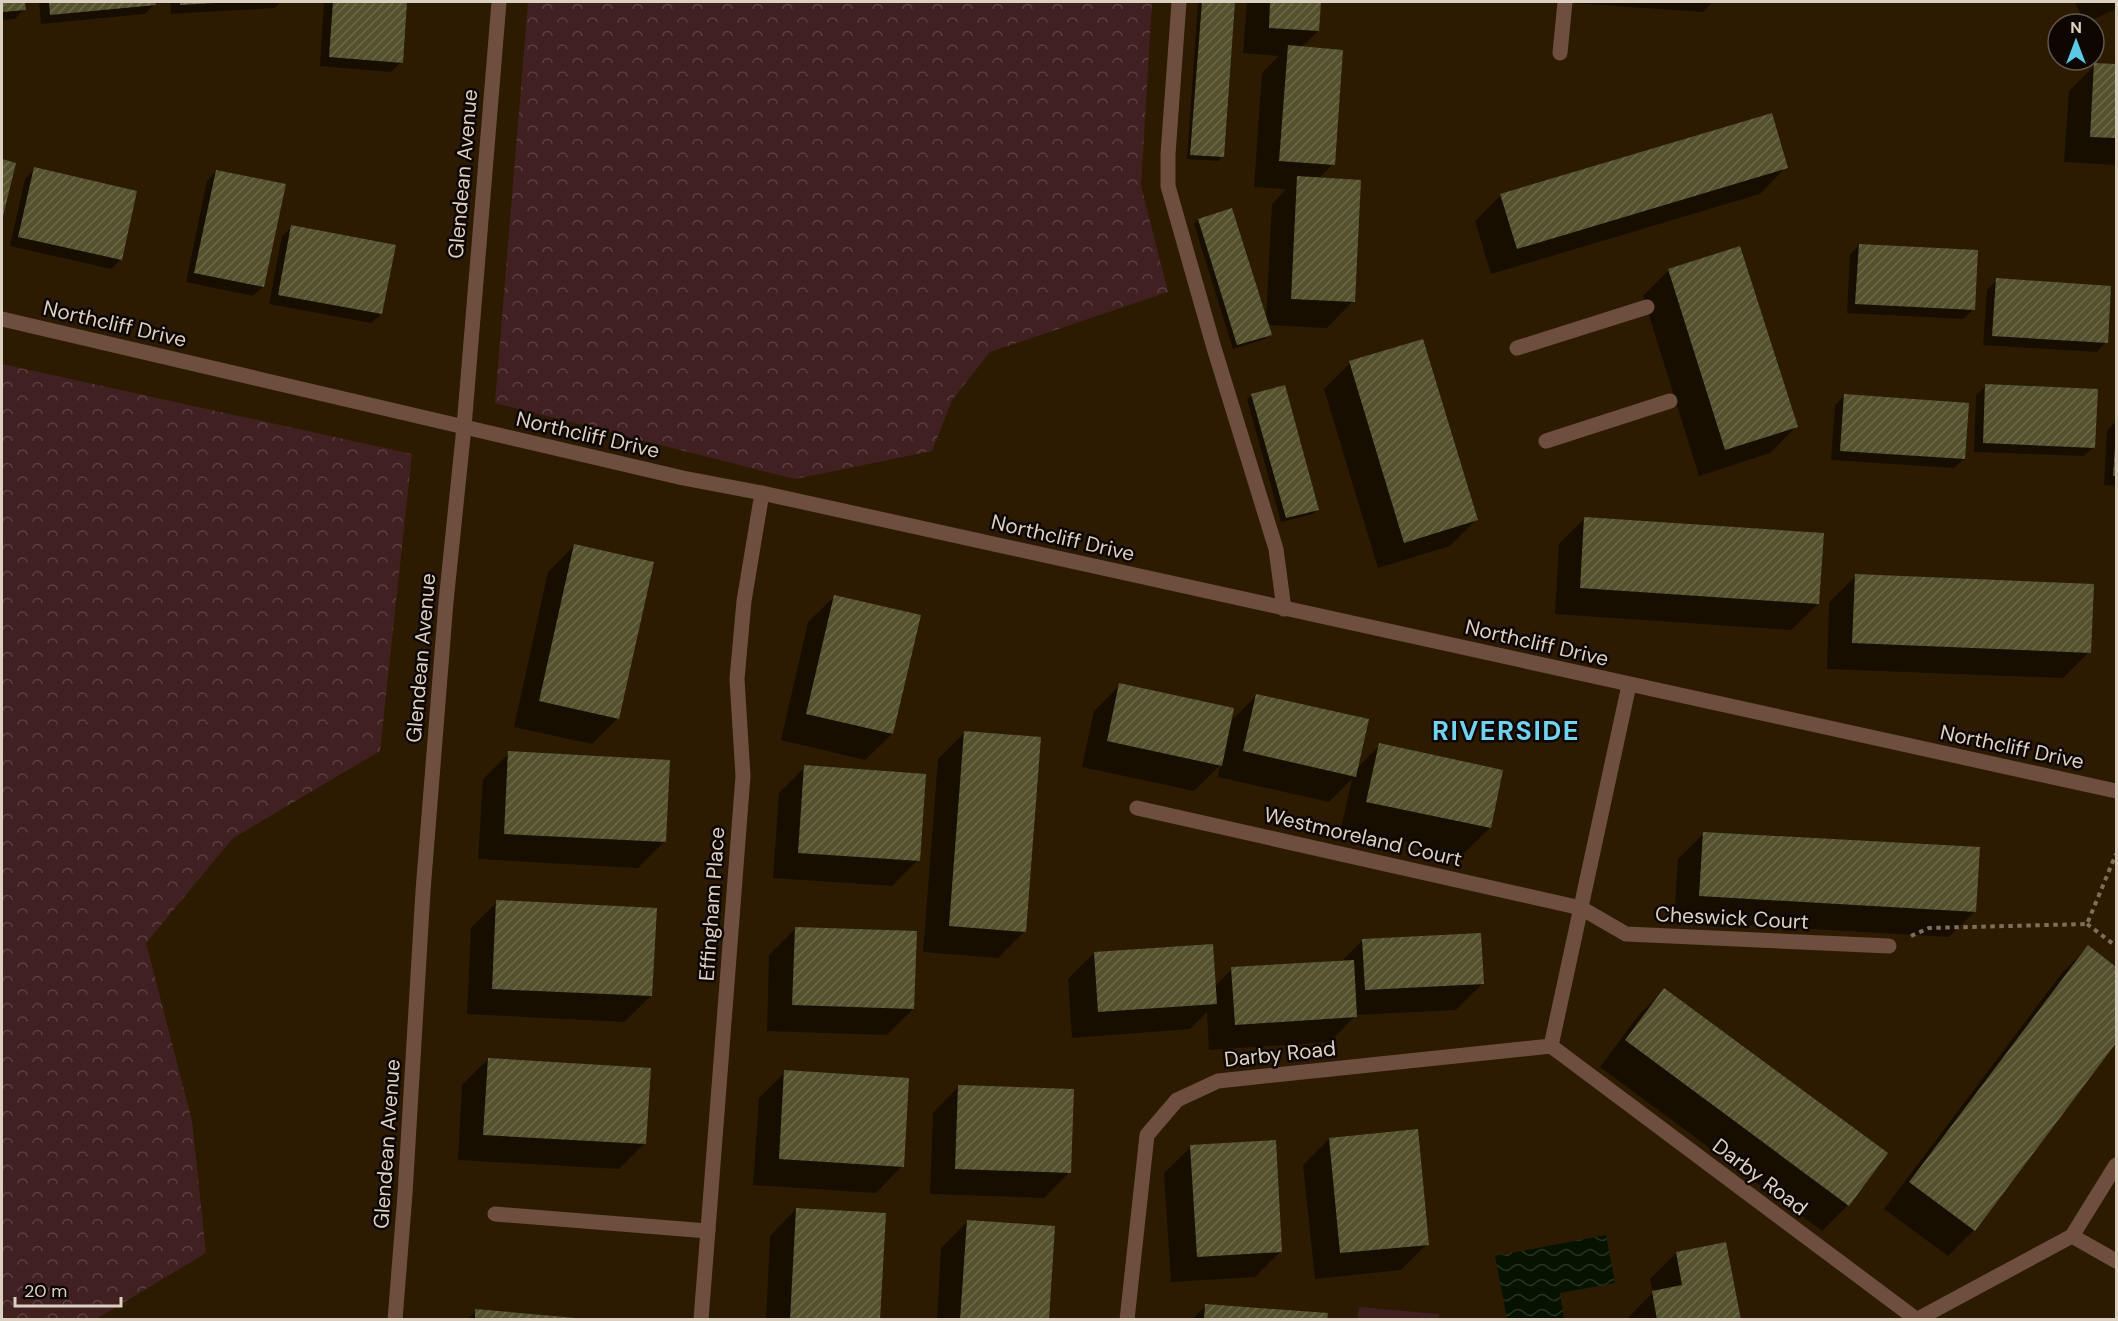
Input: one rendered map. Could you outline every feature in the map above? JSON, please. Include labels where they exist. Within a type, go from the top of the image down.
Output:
[{"type":"street","name":"Glendean Avenue","points":[[395,1320],[423,891],[499,2]]},
{"type":"street","points":[[1179,2],[1168,154],[1168,186],[1214,348],[1276,549],[1284,609]]},
{"type":"street","points":[[1560,52],[1565,2]]},
{"type":"street","points":[[1517,348],[1647,307]]},
{"type":"street","name":"Northcliff Drive","points":[[2,319],[683,478],[762,493],[2116,791]]},
{"type":"street","points":[[1546,441],[1670,401]]},
{"type":"street","name":"Effingham Place","points":[[701,1320],[743,776],[737,679],[744,601],[762,493]]},
{"type":"street","points":[[1551,1046],[1629,685]]},
{"type":"street","name":"Westmoreland Court","points":[[1137,808],[1581,908]]},
{"type":"street","name":"Cheswick Court","points":[[1581,908],[1626,934],[1889,946]]},
{"type":"street","name":"Darby Road","points":[[1127,1320],[1147,1135],[1177,1100],[1218,1081],[1551,1046],[1916,1319]]},
{"type":"street","points":[[1916,1319],[2072,1236],[2116,1165]]},
{"type":"street","points":[[495,1214],[708,1231]]},
{"type":"street","points":[[2072,1236],[2116,1261]]},
{"type":"path","points":[[2087,924],[2116,855]]},
{"type":"path","points":[[1889,946],[1929,928],[2087,924],[2116,946]]},
{"type":"green space","points":[[528,2],[1152,2],[1141,186],[1168,292],[990,352],[952,400],[932,451],[795,479],[495,403]]},
{"type":"green space","points":[[2,364],[412,454],[380,751],[233,838],[146,943],[192,1121],[206,1253],[96,1319],[2,1319]]},
{"type":"green space","points":[[1359,1307],[1439,1314],[1438,1319],[1357,1319]]},
{"type":"water","points":[[1606,1235],[1615,1283],[1560,1293],[1564,1319],[1507,1319],[1495,1256]]},
{"type":"building","points":[[2,2],[25,2],[26,10],[2,12]]},
{"type":"building","points":[[49,2],[155,2],[156,5],[50,15]]},
{"type":"building","points":[[180,2],[215,2],[215,3],[180,5]]},
{"type":"building","points":[[333,2],[407,2],[403,63],[329,57]]},
{"type":"building","points":[[1202,2],[1235,2],[1224,157],[1190,155]]},
{"type":"building","points":[[1270,2],[1321,2],[1319,31],[1269,28]]},
{"type":"building","points":[[1288,45],[1343,50],[1335,165],[1279,161]]},
{"type":"building","points":[[2106,64],[2116,64],[2116,138],[2090,137],[2094,72],[2106,72]]},
{"type":"building","points":[[1772,113],[1788,168],[1517,249],[1500,194]]},
{"type":"building","points":[[2,159],[16,163],[2,220]]},
{"type":"building","points":[[34,167],[137,191],[122,260],[18,237]]},
{"type":"building","points":[[216,170],[286,184],[264,287],[194,273]]},
{"type":"building","points":[[1297,176],[1361,180],[1355,302],[1291,299]]},
{"type":"building","points":[[1232,208],[1272,335],[1237,345],[1198,219]]},
{"type":"building","points":[[291,225],[396,245],[382,314],[278,295]]},
{"type":"building","points":[[1859,244],[1978,250],[1975,310],[1855,304]]},
{"type":"building","points":[[1740,246],[1798,427],[1725,450],[1668,269]]},
{"type":"building","points":[[1996,278],[2111,286],[2108,343],[1992,336]]},
{"type":"building","points":[[1423,339],[1478,520],[1404,543],[1349,361]]},
{"type":"building","points":[[1985,384],[2098,389],[2095,448],[1983,443]]},
{"type":"building","points":[[1285,385],[1319,510],[1286,518],[1251,394]]},
{"type":"building","points":[[1844,394],[1969,403],[1965,459],[1840,451]]},
{"type":"building","points":[[2115,447],[2116,476],[2113,476]]},
{"type":"building","points":[[1584,517],[1824,533],[1819,604],[1580,588]]},
{"type":"building","points":[[574,544],[654,562],[619,719],[539,701]]},
{"type":"building","points":[[1855,574],[2094,584],[2091,653],[1852,643]]},
{"type":"building","points":[[834,595],[921,615],[893,734],[806,714]]},
{"type":"building","points":[[1119,683],[1234,708],[1222,766],[1107,741]]},
{"type":"building","points":[[1256,694],[1369,719],[1356,777],[1243,751]]},
{"type":"building","points":[[964,731],[1041,737],[1026,932],[949,926]]},
{"type":"building","points":[[1379,743],[1503,770],[1491,828],[1366,802]]},
{"type":"building","points":[[508,751],[670,760],[666,842],[504,834]]},
{"type":"building","points":[[804,765],[926,774],[920,861],[798,853]]},
{"type":"building","points":[[1703,832],[1980,847],[1976,912],[1699,896]]},
{"type":"building","points":[[496,900],[657,908],[652,996],[492,989]]},
{"type":"building","points":[[795,927],[917,931],[914,1009],[792,1005]]},
{"type":"building","points":[[1481,933],[1484,984],[1365,990],[1362,939]]},
{"type":"building","points":[[1213,944],[1217,1004],[1098,1012],[1094,952]]},
{"type":"building","points":[[2088,945],[2116,967],[2116,1043],[1975,1231],[1909,1182]]},
{"type":"building","points":[[1354,960],[1357,1017],[1235,1025],[1231,967]]},
{"type":"building","points":[[1664,988],[1888,1153],[1849,1206],[1625,1040]]},
{"type":"building","points":[[488,1058],[651,1068],[646,1144],[483,1135]]},
{"type":"building","points":[[784,1070],[909,1078],[904,1167],[779,1159]]},
{"type":"building","points":[[958,1085],[1074,1089],[1071,1173],[955,1169]]},
{"type":"building","points":[[1418,1129],[1429,1245],[1340,1253],[1329,1138]]},
{"type":"building","points":[[1276,1140],[1282,1252],[1197,1257],[1190,1145]]},
{"type":"building","points":[[796,1208],[886,1213],[880,1320],[790,1320]]},
{"type":"building","points":[[967,1220],[1055,1226],[1049,1320],[960,1320]]},
{"type":"building","points":[[1726,1242],[1741,1320],[1657,1320],[1652,1291],[1682,1285],[1676,1252]]},
{"type":"building","points":[[1205,1304],[1328,1313],[1327,1320],[1204,1320]]},
{"type":"building","points":[[475,1309],[576,1318],[576,1320],[475,1320]]},
{"type":"district","name":"RIVERSIDE","points":[[1506,731]]}]
